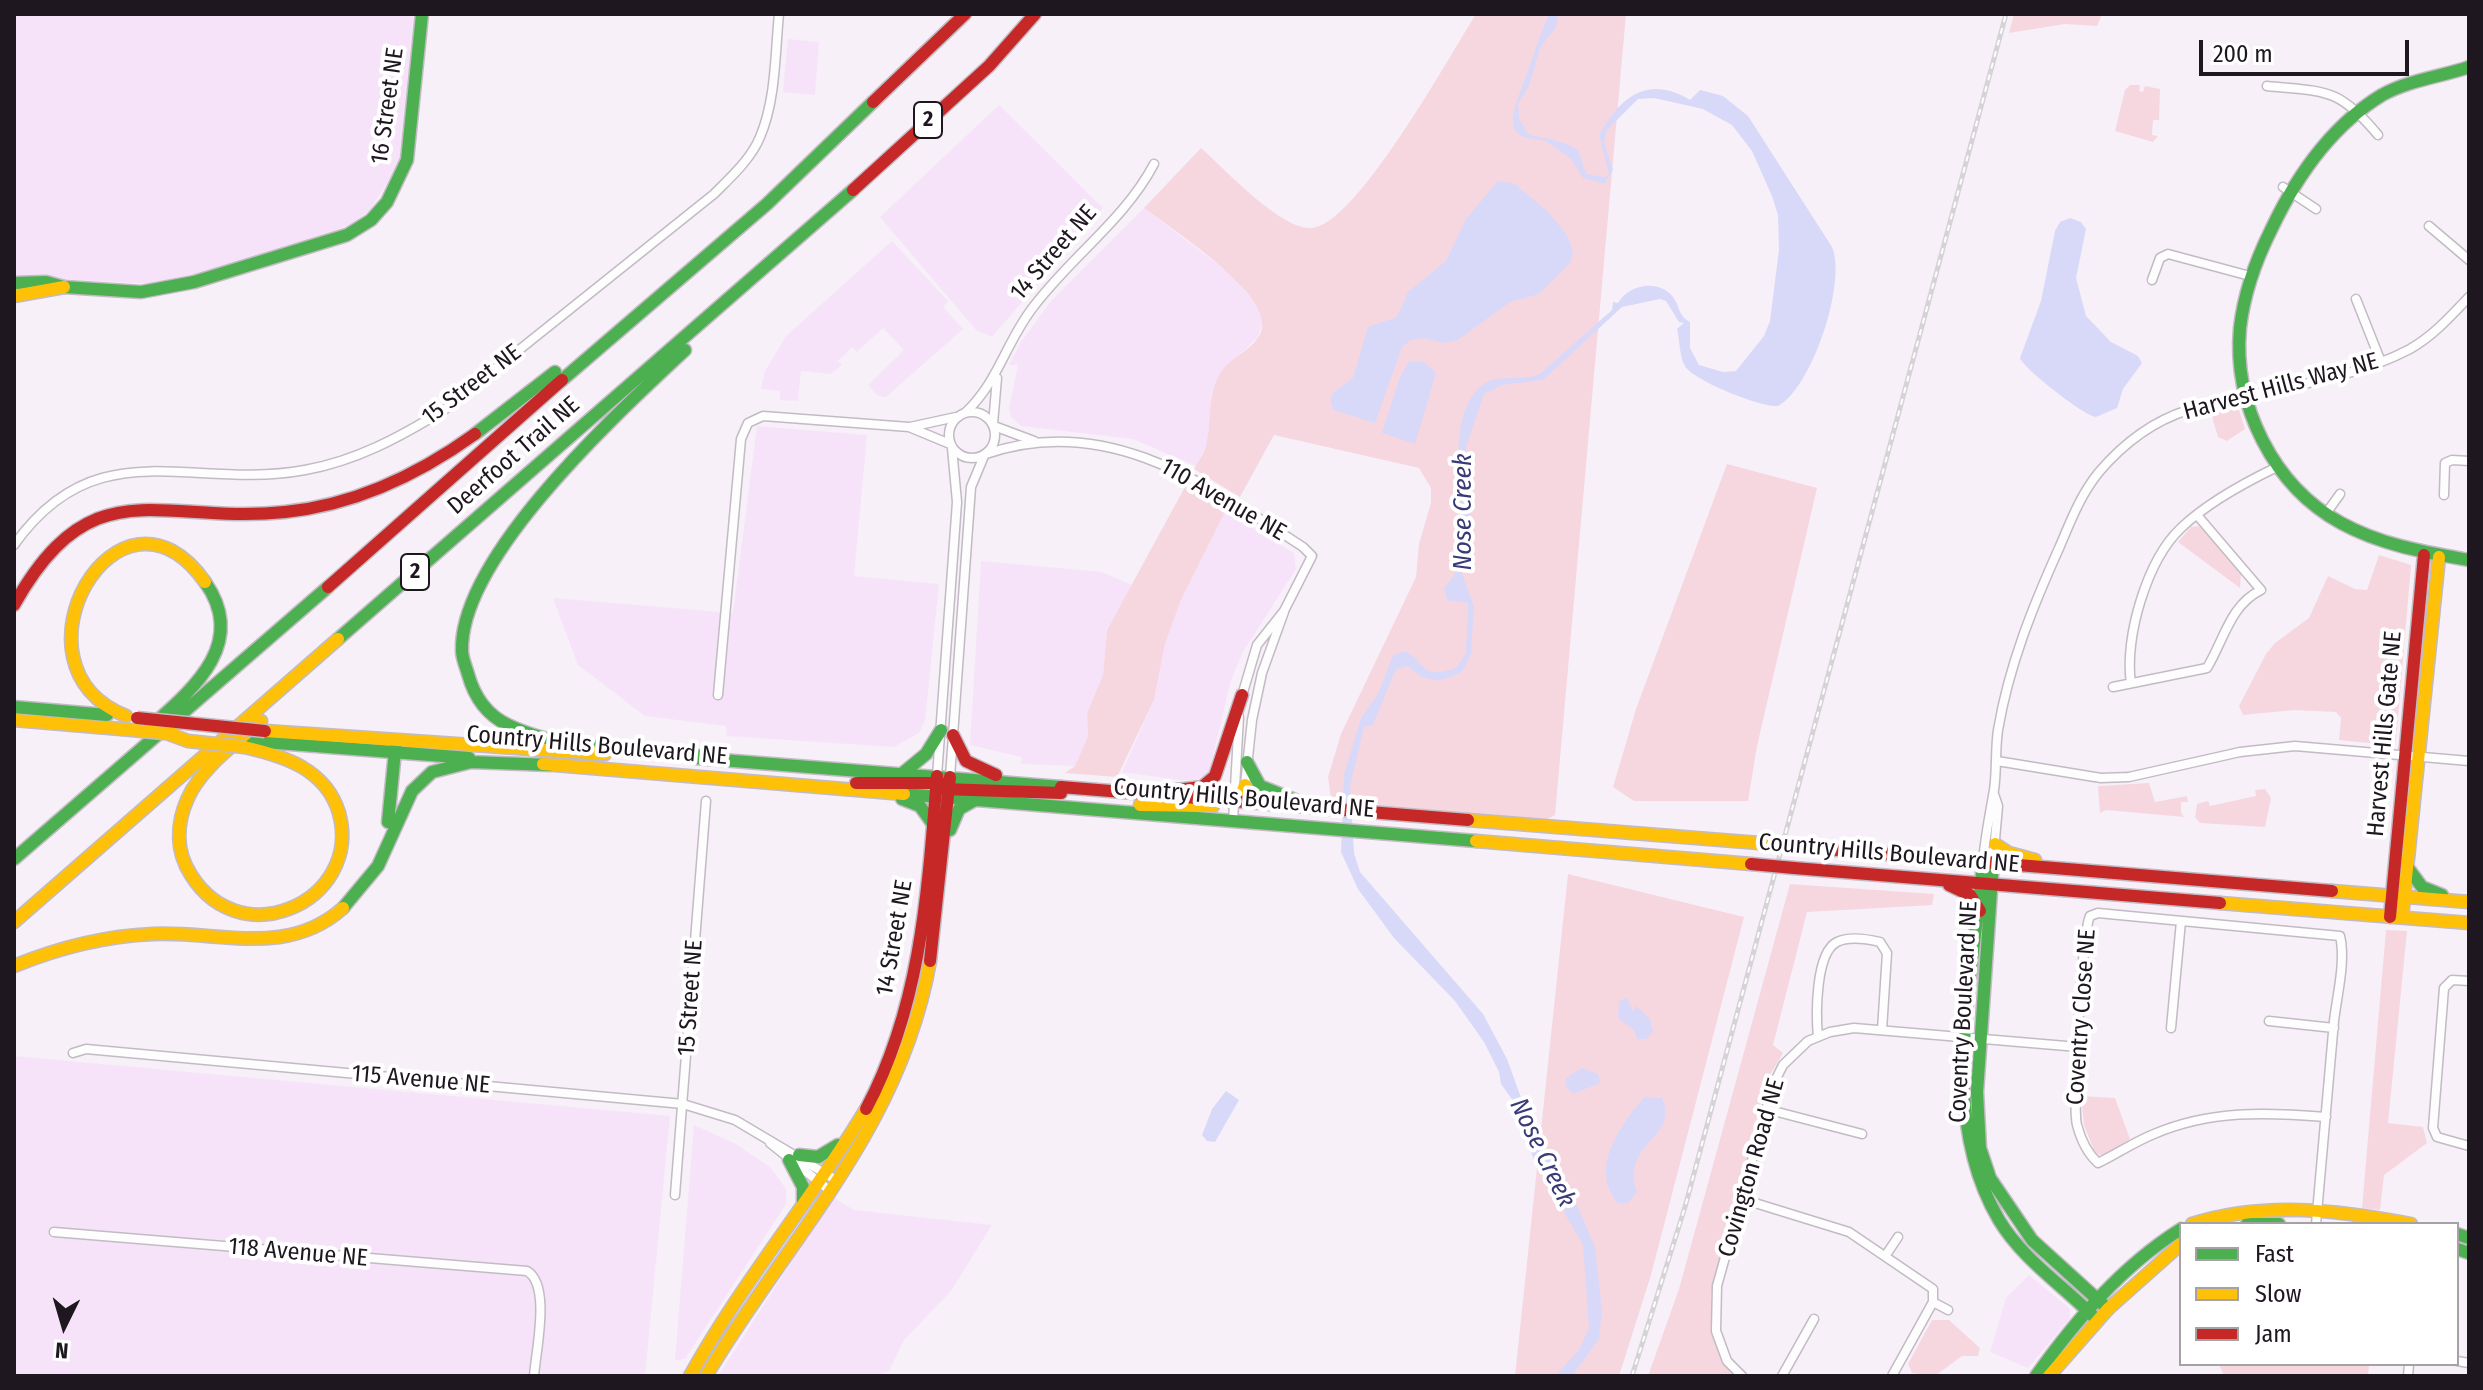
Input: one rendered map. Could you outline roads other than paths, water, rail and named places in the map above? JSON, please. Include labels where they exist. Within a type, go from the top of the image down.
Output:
[{"type":"main road","name":"16 Street NE","points":[[64,287],[141,292],[194,282],[347,235],[371,220],[387,202],[407,160],[422,14]]},
{"type":"main road","name":"Deerfoot Trail NE","points":[[14,857],[110,779],[692,265],[767,204],[965,14]]},
{"type":"main road","name":"Deerfoot Trail NE","points":[[14,922],[805,233],[989,66],[1035,14]]},
{"type":"main road","points":[[2469,67],[2406,84],[2382,95],[2360,111],[2306,167],[2287,189],[2250,276],[2241,324],[2244,395],[2275,468],[2325,515],[2376,542],[2424,555],[2469,560]]},
{"type":"main road","points":[[704,758],[687,752],[580,742],[508,725],[478,699],[465,676],[460,645],[462,626],[486,576],[560,471],[805,233]]},
{"type":"main road","points":[[14,605],[47,554],[75,529],[108,513],[133,509],[278,512],[322,506],[387,486],[452,452],[692,265]]},
{"type":"main road","points":[[14,283],[46,282],[64,287]]},
{"type":"main road","points":[[14,296],[64,287]]},
{"type":"main road","points":[[14,618],[64,544],[85,528],[133,509]]},
{"type":"main road","points":[[14,857],[183,698],[202,678],[218,649],[219,608],[204,576],[189,560],[165,548],[137,544],[111,548],[87,560]]},
{"type":"main road","name":"Harvest Hills Gate NE","points":[[2398,896],[2407,867],[2424,555]]},
{"type":"main road","name":"Harvest Hills Gate NE","points":[[2396,917],[2412,755],[2439,557]]},
{"type":"main road","points":[[14,720],[166,733],[188,741],[248,744],[291,760],[316,775],[327,786],[340,814],[342,845],[334,870],[314,896],[275,914],[246,914],[228,909],[201,890],[184,865],[179,840],[186,801],[205,772],[370,620],[420,567]]},
{"type":"main road","points":[[1152,793],[1202,787],[1211,781],[1224,755],[1242,695]]},
{"type":"main road","points":[[77,698],[103,710],[132,717]]},
{"type":"main road","name":"Country Hills Boulevard NE","points":[[14,707],[265,731],[550,765],[872,791],[1018,782],[2467,902]]},
{"type":"main road","points":[[903,773],[915,766],[947,733],[961,757],[976,769],[1018,782]]},
{"type":"main road","name":"Country Hills Boulevard NE","points":[[248,744],[395,746],[704,758],[903,773],[976,799],[2469,923]]},
{"type":"main road","points":[[376,866],[387,831],[395,746]]},
{"type":"main road","points":[[1247,762],[1260,786],[1325,808]]},
{"type":"main road","points":[[14,966],[64,948],[131,936],[262,939],[296,935],[344,910],[387,849],[406,796],[429,773],[454,764],[550,765]]},
{"type":"main road","points":[[801,785],[1063,793],[1107,789]]},
{"type":"main road","points":[[1109,809],[1130,805],[1223,805],[1241,795],[1245,785]]},
{"type":"main road","name":"14 Street NE","points":[[690,1376],[723,1319],[852,1132],[882,1074],[906,1006],[923,921],[933,824],[943,787]]},
{"type":"main road","name":"14 Street NE","points":[[706,1376],[889,1095],[919,1016],[934,942],[945,844],[943,787]]},
{"type":"main road","points":[[872,791],[913,802],[933,824]]},
{"type":"main road","points":[[945,844],[959,809],[976,799]]},
{"type":"main road","points":[[1995,844],[2009,853],[2073,869]]},
{"type":"main road","name":"Coventry Boulevard NE","points":[[1988,862],[1966,1138],[1979,1182],[1999,1222],[2092,1315]]},
{"type":"main road","points":[[2407,867],[2422,887],[2467,902]]},
{"type":"main road","points":[[1935,879],[1970,895],[1980,911]]},
{"type":"main road","name":"Coventry Boulevard NE","points":[[1988,884],[1980,911],[1974,1038],[1980,1148],[1990,1178],[2007,1208],[2048,1253],[2103,1304]]},
{"type":"main road","points":[[803,1203],[803,1187],[794,1158],[818,1157],[828,1153],[852,1132]]},
{"type":"main road","points":[[2198,1222],[2227,1213],[2263,1209],[2316,1218],[2379,1222]]},
{"type":"main road","points":[[2036,1376],[2049,1370],[2092,1315],[2149,1251],[2179,1230]]},
{"type":"main road","points":[[2103,1304],[2179,1246]]},
{"type":"street","name":"15 Street NE","points":[[14,545],[26,527],[57,498],[95,478],[143,469],[250,474],[303,470],[353,458],[401,437],[444,410],[714,194],[740,168],[760,137],[771,97],[779,14]]},
{"type":"street","points":[[2267,86],[2331,93],[2360,111],[2378,135]]},
{"type":"street","name":"14 Street NE","points":[[994,426],[997,376],[1011,340],[1033,307],[1141,189],[1154,164]]},
{"type":"street","points":[[2287,189],[2316,209]]},
{"type":"street","points":[[2429,226],[2469,260]]},
{"type":"street","points":[[2152,280],[2160,258],[2168,254],[2250,276]]},
{"type":"street","name":"Harvest Hills Way NE","points":[[1988,862],[1989,804],[1994,794],[1998,733],[2015,655],[2036,597],[2083,494],[2100,471],[2149,427],[2187,410],[2381,362],[2430,335],[2469,297]]},
{"type":"street","points":[[2356,299],[2381,362]]},
{"type":"street","name":"14 Street NE","points":[[961,415],[997,376]]},
{"type":"street","points":[[718,695],[741,439],[745,426],[754,418],[909,427],[981,413],[994,426],[995,442],[985,455],[963,457],[951,446],[909,427]]},
{"type":"street","points":[[951,446],[949,432],[961,415]]},
{"type":"street","name":"110 Avenue NE","points":[[994,426],[1035,441],[1106,445],[1162,462],[1289,538],[1312,556],[1284,611]]},
{"type":"street","name":"110 Avenue NE","points":[[985,455],[1035,441]]},
{"type":"street","name":"14 Street NE","points":[[943,787],[957,502],[951,446]]},
{"type":"street","name":"14 Street NE","points":[[947,733],[967,567],[971,487],[985,455]]},
{"type":"street","points":[[2444,495],[2445,463],[2452,460],[2469,461]]},
{"type":"street","points":[[2131,683],[2127,659],[2135,615],[2179,530],[2197,515],[2275,468]]},
{"type":"street","points":[[2325,515],[2340,494]]},
{"type":"street","points":[[2113,687],[2207,668],[2235,611],[2246,597],[2261,590],[2197,515]]},
{"type":"street","points":[[954,546],[957,557],[967,567]]},
{"type":"street","points":[[1233,822],[1242,695],[1257,645],[1284,611]]},
{"type":"street","points":[[1245,785],[1262,673],[1284,611]]},
{"type":"street","points":[[1997,761],[2101,778],[2129,777],[2240,752],[2295,746],[2469,761]]},
{"type":"street","name":"Harvest Hills Way NE","points":[[1988,862],[1995,844],[1998,806],[1994,794]]},
{"type":"street","name":"15 Street NE","points":[[675,1195],[706,801]]},
{"type":"street","name":"Coventry Close NE","points":[[2316,1218],[2326,1117],[2342,946],[2340,936],[2098,913],[2090,916],[2074,1091],[2077,1125],[2089,1154],[2098,1163],[2154,1134],[2209,1117],[2269,1112],[2326,1117]]},
{"type":"street","points":[[2171,1028],[2181,921]]},
{"type":"street","points":[[1818,1037],[1815,1009],[1820,979],[1829,947],[1839,941],[1880,942],[1887,953],[1882,1030]]},
{"type":"street","points":[[2469,981],[2452,980],[2444,988],[2433,1128],[2437,1137],[2469,1146]]},
{"type":"street","points":[[2269,1021],[2334,1028]]},
{"type":"street","name":"Covington Road NE","points":[[1742,1376],[1727,1361],[1716,1331],[1717,1286],[1766,1109],[1783,1065],[1808,1041],[1854,1028],[2078,1047]]},
{"type":"street","name":"115 Avenue NE","points":[[73,1053],[86,1049],[683,1104],[735,1120],[833,1185]]},
{"type":"street","points":[[1766,1109],[1862,1134]]},
{"type":"street","points":[[1742,1199],[1839,1228],[1886,1255],[1933,1289],[1933,1302],[1894,1373],[1905,1376]]},
{"type":"street","name":"118 Avenue NE","points":[[54,1232],[527,1271],[541,1289],[534,1376]]},
{"type":"street","points":[[1886,1255],[1898,1237]]},
{"type":"street","points":[[2039,1265],[2048,1253]]},
{"type":"street","points":[[1933,1302],[1948,1310]]},
{"type":"street","points":[[1782,1376],[1814,1319]]},
{"type":"water","name":"Nose Creek","points":[[1549,14],[1558,14],[1556,27],[1540,48],[1529,86],[1518,104],[1519,118],[1529,135],[1574,147],[1587,174],[1604,177],[1609,174],[1599,135],[1616,110],[1636,94],[1661,89],[1690,100],[1700,90],[1723,96],[1748,116],[1832,247],[1835,263],[1830,308],[1814,357],[1791,395],[1778,406],[1758,403],[1728,392],[1690,372],[1682,358],[1677,329],[1684,323],[1679,322],[1666,301],[1660,299],[1622,307],[1543,380],[1502,385],[1484,394],[1466,447],[1470,518],[1462,574],[1474,606],[1471,654],[1462,672],[1440,680],[1427,679],[1408,666],[1396,669],[1373,725],[1364,727],[1350,787],[1354,853],[1360,872],[1483,1014],[1507,1059],[1537,1142],[1544,1148],[1577,1205],[1595,1247],[1602,1310],[1599,1339],[1572,1376],[1555,1376],[1579,1350],[1589,1328],[1583,1245],[1534,1160],[1514,1102],[1501,1084],[1499,1072],[1484,1042],[1455,1001],[1394,938],[1358,889],[1341,852],[1344,774],[1361,718],[1379,692],[1393,655],[1406,651],[1426,669],[1437,672],[1456,668],[1466,653],[1468,603],[1447,600],[1444,588],[1457,570],[1461,546],[1461,423],[1468,403],[1481,386],[1495,379],[1541,373],[1612,310],[1613,302],[1618,303],[1629,292],[1644,286],[1660,288],[1673,297],[1681,314],[1690,322],[1690,348],[1699,365],[1723,372],[1736,371],[1764,336],[1770,321],[1779,250],[1778,215],[1752,151],[1732,125],[1703,109],[1654,98],[1638,99],[1607,130],[1604,142],[1613,170],[1604,184],[1583,178],[1571,159],[1544,140],[1530,139],[1515,130],[1513,114]]},
{"type":"water","points":[[1498,181],[1515,184],[1549,213],[1567,235],[1573,251],[1571,262],[1539,294],[1510,302],[1458,340],[1444,343],[1423,338],[1411,340],[1402,347],[1375,423],[1333,410],[1330,399],[1334,392],[1353,378],[1368,327],[1397,317],[1408,292],[1446,261],[1466,219]]},
{"type":"water","points":[[2070,218],[2081,222],[2086,229],[2076,278],[2086,316],[2111,342],[2138,356],[2142,363],[2123,389],[2117,408],[2096,417],[2079,409],[2054,390],[2020,358],[2041,301],[2055,231],[2060,222]]},
{"type":"water","points":[[1409,361],[1424,362],[1436,373],[1415,444],[1382,433],[1400,377]]},
{"type":"water","points":[[1627,998],[1633,1011],[1636,1006],[1650,1019],[1653,1032],[1646,1039],[1637,1039],[1634,1030],[1618,1018],[1619,1001]]},
{"type":"water","points":[[1582,1068],[1598,1074],[1600,1083],[1573,1094],[1565,1085],[1566,1078]]},
{"type":"water","points":[[1226,1091],[1239,1100],[1215,1142],[1207,1141],[1202,1135],[1212,1109]]},
{"type":"water","points":[[1644,1097],[1662,1098],[1665,1112],[1663,1123],[1636,1162],[1634,1175],[1637,1192],[1627,1204],[1618,1203],[1606,1176],[1607,1161],[1626,1120]]},
{"type":"railway","points":[[1632,1376],[1685,1207],[2006,14]]}]
